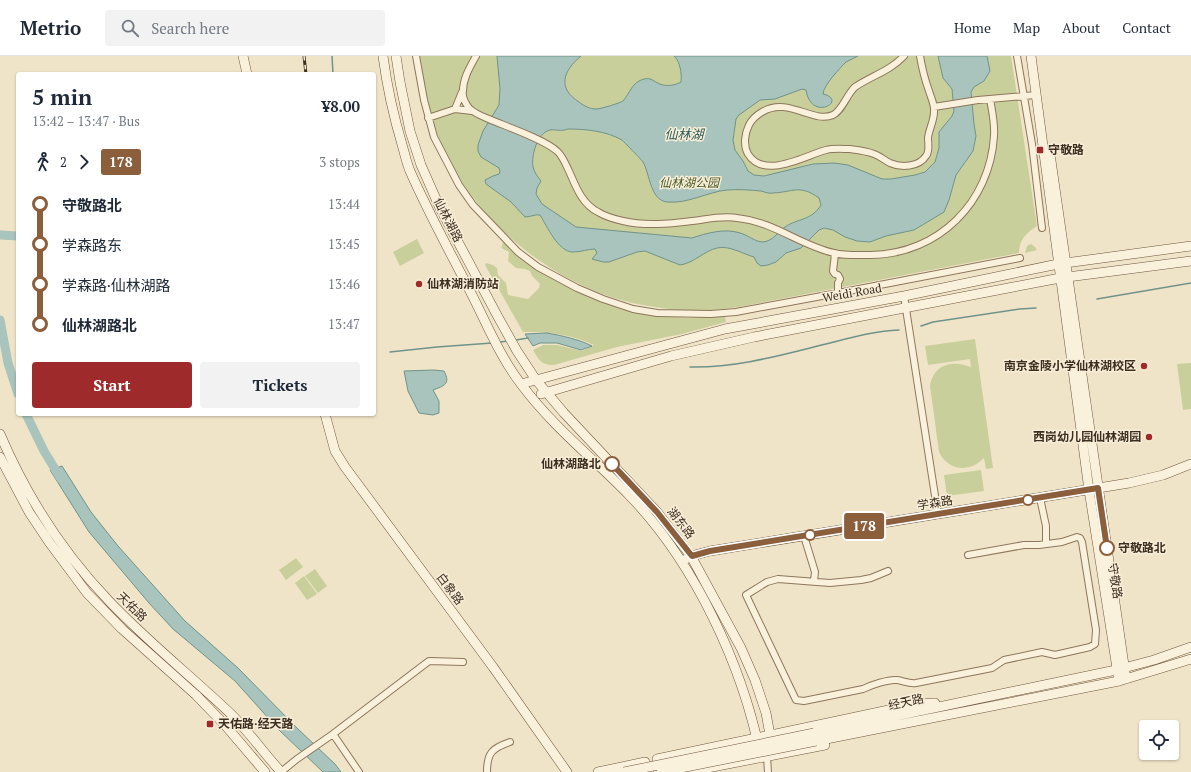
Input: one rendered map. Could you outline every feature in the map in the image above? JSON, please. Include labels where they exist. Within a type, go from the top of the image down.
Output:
[{"type":"main road","points":[[243,56],[247,72]]},
{"type":"main road","name":"仙林湖路","points":[[383,56],[394,114],[410,170],[492,334],[521,384]]},
{"type":"main road","name":"仙林湖路","points":[[396,56],[406,112],[421,165],[440,208],[517,351],[536,380]]},
{"type":"main road","name":"守敬路","points":[[1031,56],[1122,680]]},
{"type":"main road","name":"守敬路","points":[[1036,56],[1062,264]]},
{"type":"main road","points":[[394,114],[406,112]]},
{"type":"main road","name":"Weidi Road","points":[[521,384],[725,329],[904,296],[1062,264],[1191,246]]},
{"type":"main road","name":"Weidi Road","points":[[532,396],[700,348],[1064,277],[1191,261]]},
{"type":"main road","name":"湖东路","points":[[536,380],[564,413],[657,512],[692,556],[741,648],[755,680],[766,713],[770,735],[764,758]]},
{"type":"main road","name":"湖东路","points":[[521,384],[562,432],[631,497],[682,562],[711,616],[730,656],[740,681],[764,758]]},
{"type":"main road","name":"白象路","points":[[326,416],[335,451],[345,467],[493,667],[567,772]]},
{"type":"main road","name":"天佑路","points":[[0,434],[37,507],[71,556],[94,585],[129,621],[233,716],[281,772]]},
{"type":"main road","name":"天佑路","points":[[0,457],[29,512],[48,542],[87,593],[122,629],[196,695],[225,725],[265,772]]},
{"type":"main road","name":"学森路","points":[[682,562],[692,556],[710,551],[1129,483],[1163,475],[1191,464]]},
{"type":"main road","name":"经天路","points":[[649,771],[661,771],[815,737],[971,700],[1120,669],[1154,660],[1191,647]]},
{"type":"main road","name":"经天路","points":[[624,772],[974,710],[1122,680],[1191,659]]},
{"type":"main road","points":[[661,771],[657,759],[917,704],[971,700]]},
{"type":"main road","points":[[687,772],[764,758],[916,725],[974,710]]},
{"type":"main road","points":[[598,772],[645,762],[649,771]]},
{"type":"street","points":[[416,56],[428,118],[434,138],[459,185],[473,205],[518,252],[538,266],[577,288],[632,309],[657,313],[686,314],[736,312],[1020,258]]},
{"type":"street","points":[[455,109],[463,90],[466,75],[476,56]]},
{"type":"street","points":[[904,56],[886,71],[855,87],[838,110],[832,115],[819,116],[782,107],[768,108],[754,118],[747,132],[745,144],[746,150],[752,160],[761,165],[773,166],[828,150],[848,149],[873,153],[891,164],[904,166],[911,165],[922,160],[928,152],[928,140],[934,107],[920,56]]},
{"type":"street","points":[[1017,56],[1032,144],[1042,228]]},
{"type":"street","points":[[463,90],[465,103],[473,111],[548,144],[560,153],[580,196],[597,212],[632,223],[647,224],[668,224],[722,217],[737,218],[755,221],[778,229],[810,245],[835,254],[878,255],[897,253],[935,237],[947,230],[977,195],[990,159],[994,136],[990,99]]},
{"type":"street","points":[[934,107],[978,100],[1036,94]]},
{"type":"street","points":[[428,118],[455,109],[473,111]]},
{"type":"street","points":[[835,254],[833,271],[840,279],[838,283],[838,293]]},
{"type":"street","points":[[904,296],[938,515]]},
{"type":"street","points":[[1040,498],[1046,526],[1046,543]]},
{"type":"street","points":[[804,536],[815,572],[814,581]]},
{"type":"street","points":[[888,571],[871,578],[830,583],[778,579],[767,582],[746,595],[796,700],[804,701],[864,689],[870,685],[896,680],[913,684],[992,668],[1004,660],[1042,652],[1056,654],[1090,647],[1095,644],[1096,630],[1082,542],[1080,538],[1077,537],[1062,542],[1039,545],[1024,545],[968,555]]},
{"type":"street","points":[[281,772],[429,661],[463,662]]},
{"type":"street","points":[[333,734],[359,772]]},
{"type":"street","points":[[487,772],[487,762],[491,752],[498,746],[510,742]]},
{"type":"street","points":[[764,758],[764,772]]},
{"type":"street","points":[[764,758],[768,772]]},
{"type":"green space","name":"仙林湖公园","points":[[419,56],[1011,56],[1037,226],[1024,237],[1020,244],[1019,253],[739,307],[694,311],[648,306],[613,298],[579,284],[546,265],[516,242],[489,216],[465,187],[446,155],[432,122]]},
{"type":"green space","points":[[417,239],[424,253],[400,266],[393,252]]},
{"type":"green space","points":[[503,242],[538,270],[556,281],[609,304],[664,316],[688,318],[725,316],[726,322],[682,334],[617,347],[554,365],[543,363],[533,350],[543,345],[557,345],[582,351],[594,345],[576,338],[559,334],[523,332],[485,265],[486,263],[497,268],[498,275],[506,283],[508,295],[528,299],[539,288],[540,284],[532,276],[530,271],[516,268],[508,261],[509,252],[501,248]]},
{"type":"green space","points":[[1031,244],[1037,250],[1025,253],[1027,246]]},
{"type":"green space","points":[[975,339],[993,468],[986,469],[984,458],[972,466],[960,468],[948,463],[939,452],[930,386],[932,378],[940,368],[945,365],[958,364],[971,367],[970,359],[928,365],[925,346]]},
{"type":"green space","points":[[1191,363],[1191,409],[1183,410],[1177,364]]},
{"type":"green space","points":[[981,470],[984,491],[947,496],[944,475]]},
{"type":"green space","points":[[296,558],[303,567],[286,580],[279,570]]},
{"type":"green space","points":[[315,569],[327,586],[318,593],[305,576]]},
{"type":"green space","points":[[304,576],[317,594],[307,600],[295,583]]},
{"type":"water","name":"仙林湖","points":[[497,56],[581,56],[567,73],[565,85],[572,97],[587,107],[596,109],[623,101],[634,85],[640,80],[651,79],[663,85],[674,85],[681,82],[680,68],[678,61],[674,56],[858,56],[846,62],[826,86],[823,94],[830,97],[832,101],[826,107],[814,105],[809,100],[806,90],[802,89],[775,99],[760,100],[739,115],[736,119],[733,140],[735,150],[748,171],[754,175],[764,176],[813,164],[834,163],[848,165],[882,179],[891,179],[925,172],[935,162],[939,148],[939,132],[952,116],[954,111],[952,89],[943,78],[938,56],[987,56],[990,71],[984,81],[974,87],[971,92],[976,136],[973,151],[956,175],[944,212],[914,230],[886,236],[870,242],[857,241],[845,237],[833,230],[824,228],[819,230],[801,248],[786,253],[776,262],[761,266],[757,263],[754,257],[736,250],[722,247],[680,265],[645,251],[637,252],[609,262],[603,262],[592,259],[597,253],[595,249],[573,252],[562,248],[540,215],[525,217],[511,202],[486,184],[485,180],[499,174],[500,171],[499,168],[481,157],[478,151],[478,145],[483,131],[499,105],[500,89]],"holes":[[[550,130],[589,130],[622,140],[643,162],[651,186],[657,197],[667,202],[690,200],[727,190],[753,190],[770,193],[801,190],[819,198],[821,205],[809,217],[790,224],[782,229],[773,238],[763,242],[757,241],[740,233],[728,231],[710,233],[692,238],[576,227],[542,204],[536,194],[537,188],[541,181],[533,167],[534,151],[538,140],[545,132]]]},
{"type":"water","points":[[547,333],[576,340],[592,346],[581,350],[557,343],[540,343],[533,346],[525,334]]},
{"type":"water","points":[[404,371],[444,371],[447,379],[443,386],[433,390],[439,401],[439,413],[433,415],[419,413],[408,391]]},
{"type":"water","points":[[62,466],[91,512],[118,546],[185,621],[238,668],[335,764],[341,772],[323,772],[279,730],[235,681],[173,629],[149,603],[89,532],[50,470]]},
{"type":"waterway","points":[[332,56],[333,72]]},
{"type":"waterway","points":[[0,235],[16,236]]},
{"type":"waterway","points":[[1097,299],[1191,283]]},
{"type":"waterway","points":[[921,326],[933,322],[1036,308]]},
{"type":"waterway","points":[[0,320],[8,363],[16,388]]},
{"type":"waterway","points":[[690,367],[707,367],[742,363],[862,335],[899,330]]},
{"type":"waterway","points":[[516,340],[528,338]]},
{"type":"waterway","points":[[500,342],[508,341]]},
{"type":"waterway","points":[[390,352],[492,343]]},
{"type":"waterway","points":[[27,416],[44,451],[61,479]]},
{"type":"railway","points":[[304,56],[306,72]]},
{"type":"bus line","name":"178","points":[[612,464],[657,512],[692,556],[710,551],[1098,488],[1107,548]]},
{"type":"place","name":"守敬路","points":[[1040,150]]},
{"type":"place","name":"仙林湖消防站","points":[[419,284]]},
{"type":"place","name":"南京金陵小学仙林湖校区","points":[[1144,366]]},
{"type":"place","name":"西岗幼儿园仙林湖园","points":[[1149,437]]},
{"type":"place","name":"仙林湖路北","points":[[612,464]]},
{"type":"place","name":"守敬路北","points":[[1107,548]]},
{"type":"place","name":"天佑路·经天路","points":[[210,724]]}]
